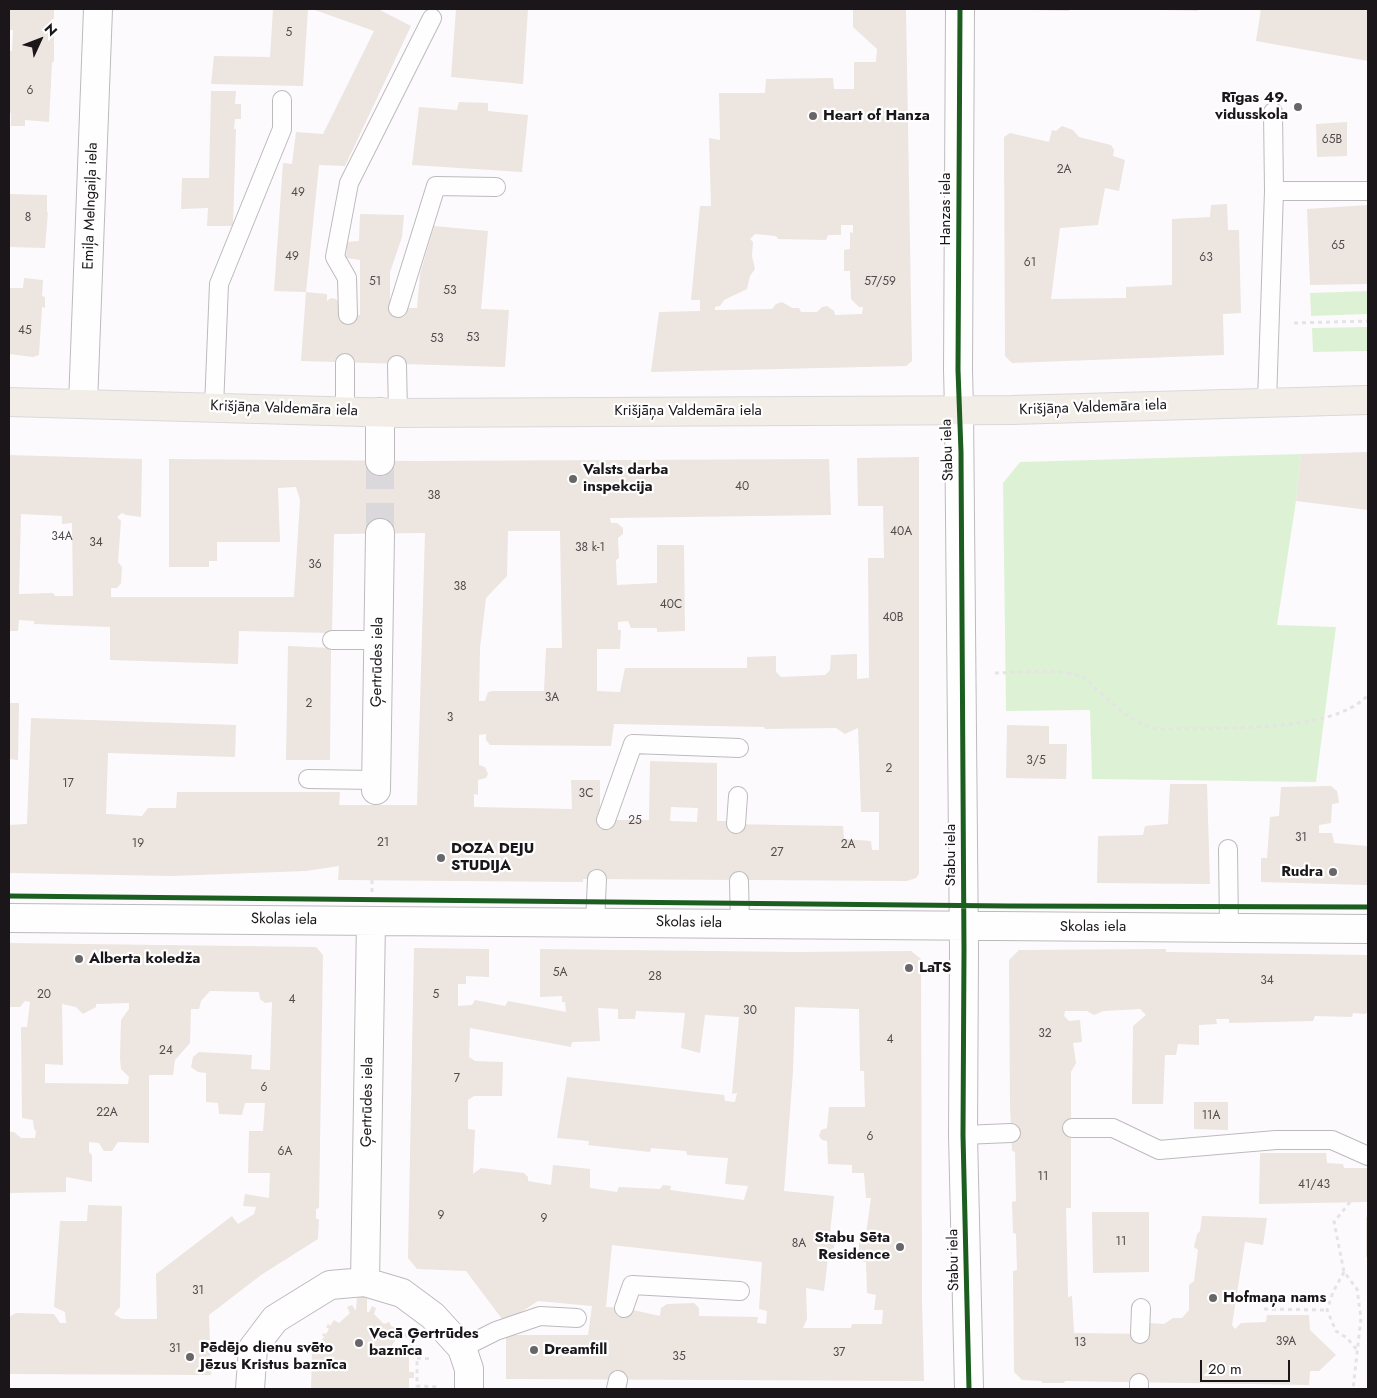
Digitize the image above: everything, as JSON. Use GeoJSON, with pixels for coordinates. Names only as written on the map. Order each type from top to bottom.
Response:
{"type":"FeatureCollection","features":[{"type":"Feature","properties":{"kind":"main road","name":"Krišjāņa Valdemāra iela"},"geometry":{"type":"LineString","coordinates":[[9,402],[389,413],[960,410],[1368,400]]}},
{"type":"Feature","properties":{"kind":"street","name":"Emiļa Melngaiļa iela"},"geometry":{"type":"LineString","coordinates":[[83,404],[98,9]]}},
{"type":"Feature","properties":{"kind":"street","name":"Hanzas iela"},"geometry":{"type":"LineString","coordinates":[[960,9],[958,370],[960,410]]}},
{"type":"Feature","properties":{"kind":"street","name":"Stabu iela"},"geometry":{"type":"LineString","coordinates":[[960,410],[964,926],[963,1136],[969,1389]]}},
{"type":"Feature","properties":{"kind":"street"},"geometry":{"type":"LineString","coordinates":[[380,461],[389,413]]}},
{"type":"Feature","properties":{"kind":"street","name":"Ģertrūdes iela"},"geometry":{"type":"LineString","coordinates":[[376,785],[380,533]]}},
{"type":"Feature","properties":{"kind":"street","name":"Skolas iela"},"geometry":{"type":"LineString","coordinates":[[9,918],[1368,929]]}},
{"type":"Feature","properties":{"kind":"street","name":"Ģertrūdes iela"},"geometry":{"type":"LineString","coordinates":[[365,1282],[371,921]]}},
{"type":"Feature","properties":{"kind":"street"},"geometry":{"type":"LineString","coordinates":[[250,1389],[253,1348],[275,1319],[330,1285],[365,1282],[402,1293],[433,1316],[462,1348],[469,1368],[469,1389]]}},
{"type":"Feature","properties":{"kind":"lane"},"geometry":{"type":"LineString","coordinates":[[348,314],[346,278],[336,257],[349,183],[432,18]]}},
{"type":"Feature","properties":{"kind":"lane"},"geometry":{"type":"LineString","coordinates":[[214,408],[219,284],[282,129],[282,100]]}},
{"type":"Feature","properties":{"kind":"lane"},"geometry":{"type":"LineString","coordinates":[[1267,402],[1274,191],[1273,112]]}},
{"type":"Feature","properties":{"kind":"lane"},"geometry":{"type":"LineString","coordinates":[[398,308],[436,186],[496,186]]}},
{"type":"Feature","properties":{"kind":"lane"},"geometry":{"type":"LineString","coordinates":[[1274,191],[1368,191]]}},
{"type":"Feature","properties":{"kind":"lane"},"geometry":{"type":"LineString","coordinates":[[345,363],[345,411]]}},
{"type":"Feature","properties":{"kind":"lane"},"geometry":{"type":"LineString","coordinates":[[389,413],[397,365]]}},
{"type":"Feature","properties":{"kind":"lane"},"geometry":{"type":"LineString","coordinates":[[332,640],[378,640]]}},
{"type":"Feature","properties":{"kind":"lane"},"geometry":{"type":"LineString","coordinates":[[606,820],[633,744],[739,748]]}},
{"type":"Feature","properties":{"kind":"lane"},"geometry":{"type":"LineString","coordinates":[[308,779],[376,785]]}},
{"type":"Feature","properties":{"kind":"lane"},"geometry":{"type":"LineString","coordinates":[[736,824],[738,796]]}},
{"type":"Feature","properties":{"kind":"lane"},"geometry":{"type":"LineString","coordinates":[[1228,849],[1229,928]]}},
{"type":"Feature","properties":{"kind":"lane"},"geometry":{"type":"LineString","coordinates":[[596,923],[597,879]]}},
{"type":"Feature","properties":{"kind":"lane"},"geometry":{"type":"LineString","coordinates":[[739,880],[740,924]]}},
{"type":"Feature","properties":{"kind":"lane"},"geometry":{"type":"LineString","coordinates":[[1072,1128],[1113,1128],[1159,1150],[1276,1140],[1332,1140],[1368,1156]]}},
{"type":"Feature","properties":{"kind":"lane"},"geometry":{"type":"LineString","coordinates":[[963,1136],[1011,1133]]}},
{"type":"Feature","properties":{"kind":"lane"},"geometry":{"type":"LineString","coordinates":[[624,1308],[632,1285],[740,1292]]}},
{"type":"Feature","properties":{"kind":"lane"},"geometry":{"type":"LineString","coordinates":[[1140,1334],[1141,1308]]}},
{"type":"Feature","properties":{"kind":"lane"},"geometry":{"type":"LineString","coordinates":[[462,1348],[496,1331],[540,1316],[578,1318]]}},
{"type":"Feature","properties":{"kind":"path"},"geometry":{"type":"LineString","coordinates":[[1269,324],[1368,321]]}},
{"type":"Feature","properties":{"kind":"path"},"geometry":{"type":"LineString","coordinates":[[995,673],[1077,674],[1085,678],[1131,719],[1143,726],[1158,729],[1275,726],[1315,720],[1359,705],[1368,695]]}},
{"type":"Feature","properties":{"kind":"path"},"geometry":{"type":"LineString","coordinates":[[1350,1202],[1334,1222],[1344,1272],[1357,1289],[1361,1318],[1353,1389]]}},
{"type":"Feature","properties":{"kind":"path"},"geometry":{"type":"LineString","coordinates":[[1344,1272],[1333,1292],[1327,1310],[1336,1331],[1347,1338],[1357,1350]]}},
{"type":"Feature","properties":{"kind":"path"},"geometry":{"type":"LineString","coordinates":[[1264,1310],[1327,1310]]}},
{"type":"Feature","properties":{"kind":"path"},"geometry":{"type":"LineString","coordinates":[[397,1334],[405,1334],[417,1347],[417,1386],[441,1387],[441,1389]]}},
{"type":"Feature","properties":{"kind":"path"},"geometry":{"type":"LineString","coordinates":[[417,1358],[434,1358]]}},
{"type":"Feature","properties":{"kind":"green space"},"geometry":{"type":"Polygon","coordinates":[[[1368,291],[1368,314],[1311,316],[1310,293],[1368,291]]]}},
{"type":"Feature","properties":{"kind":"green space"},"geometry":{"type":"Polygon","coordinates":[[[1368,327],[1368,351],[1313,352],[1312,328],[1368,327]]]}},
{"type":"Feature","properties":{"kind":"green space"},"geometry":{"type":"Polygon","coordinates":[[[1301,454],[1296,501],[1277,625],[1336,627],[1316,782],[1092,779],[1090,710],[1006,711],[1003,483],[1020,462],[1301,454]]]}},
{"type":"Feature","properties":{"kind":"building"},"geometry":{"type":"Polygon","coordinates":[[[9,9],[54,9],[54,61],[52,63],[49,122],[25,120],[25,126],[11,126],[11,113],[9,112],[9,51],[12,51],[13,30],[9,30],[9,9]]]}},
{"type":"Feature","properties":{"kind":"building"},"geometry":{"type":"Polygon","coordinates":[[[273,9],[308,9],[303,86],[211,84],[214,56],[270,57],[273,9]]]}},
{"type":"Feature","properties":{"kind":"building"},"geometry":{"type":"Polygon","coordinates":[[[312,9],[378,9],[411,26],[345,166],[319,165],[306,292],[274,291],[283,163],[292,164],[296,132],[323,134],[374,31],[312,9]]]}},
{"type":"Feature","properties":{"kind":"building"},"geometry":{"type":"Polygon","coordinates":[[[456,9],[528,9],[523,84],[451,77],[456,9]]]}},
{"type":"Feature","properties":{"kind":"building"},"geometry":{"type":"Polygon","coordinates":[[[853,9],[906,9],[912,361],[906,366],[651,372],[659,312],[700,311],[700,300],[691,300],[700,206],[711,206],[709,138],[720,140],[719,93],[765,93],[766,79],[833,78],[834,89],[854,89],[854,62],[876,62],[877,49],[853,27],[853,9]],[[841,225],[841,235],[828,235],[826,240],[778,239],[776,236],[755,234],[750,239],[753,242],[752,256],[755,269],[750,276],[747,289],[724,300],[720,306],[715,307],[715,310],[772,309],[776,304],[782,302],[792,308],[799,308],[801,312],[817,312],[822,307],[827,306],[834,311],[835,315],[862,314],[863,307],[859,307],[851,299],[850,271],[844,271],[844,250],[850,249],[850,232],[853,233],[853,225],[841,225]]]}},
{"type":"Feature","properties":{"kind":"building"},"geometry":{"type":"Polygon","coordinates":[[[1069,9],[1069,11],[1030,10],[1069,9]]]}},
{"type":"Feature","properties":{"kind":"building"},"geometry":{"type":"Polygon","coordinates":[[[1198,9],[1198,11],[1164,10],[1198,9]]]}},
{"type":"Feature","properties":{"kind":"building"},"geometry":{"type":"Polygon","coordinates":[[[1261,9],[1368,9],[1368,61],[1256,41],[1261,9]]]}},
{"type":"Feature","properties":{"kind":"building"},"geometry":{"type":"Polygon","coordinates":[[[211,91],[236,91],[235,104],[241,104],[241,119],[235,119],[234,129],[236,129],[233,226],[207,226],[208,208],[181,209],[182,178],[209,178],[211,91]]]}},
{"type":"Feature","properties":{"kind":"building"},"geometry":{"type":"Polygon","coordinates":[[[459,102],[488,103],[488,111],[528,115],[522,172],[412,165],[419,107],[457,110],[459,102]]]}},
{"type":"Feature","properties":{"kind":"building"},"geometry":{"type":"Polygon","coordinates":[[[1347,122],[1347,156],[1317,157],[1316,124],[1347,122]]]}},
{"type":"Feature","properties":{"kind":"building"},"geometry":{"type":"Polygon","coordinates":[[[1062,126],[1073,130],[1079,137],[1111,145],[1114,150],[1113,156],[1125,160],[1119,191],[1105,188],[1098,225],[1060,228],[1051,299],[1126,298],[1126,287],[1172,285],[1172,219],[1210,217],[1211,205],[1227,204],[1228,230],[1239,230],[1241,313],[1223,314],[1224,355],[1012,363],[1005,356],[1004,137],[1010,133],[1049,142],[1052,130],[1056,131],[1062,126]]]}},
{"type":"Feature","properties":{"kind":"building"},"geometry":{"type":"Polygon","coordinates":[[[9,194],[47,195],[48,212],[45,248],[9,247],[9,194]]]}},
{"type":"Feature","properties":{"kind":"building"},"geometry":{"type":"Polygon","coordinates":[[[1368,205],[1368,284],[1310,285],[1307,209],[1368,205]]]}},
{"type":"Feature","properties":{"kind":"building"},"geometry":{"type":"Polygon","coordinates":[[[360,214],[404,215],[402,237],[390,272],[390,308],[417,308],[420,274],[434,226],[488,231],[481,309],[509,310],[505,367],[301,361],[306,292],[327,294],[327,301],[331,298],[336,299],[341,306],[341,314],[360,315],[360,260],[346,258],[347,242],[359,241],[360,214]]]}},
{"type":"Feature","properties":{"kind":"building"},"geometry":{"type":"Polygon","coordinates":[[[24,278],[43,280],[42,296],[45,297],[45,308],[42,307],[39,355],[33,357],[9,354],[9,288],[23,288],[24,278]]]}},
{"type":"Feature","properties":{"kind":"building"},"geometry":{"type":"Polygon","coordinates":[[[1368,452],[1368,510],[1296,501],[1301,454],[1368,452]]]}},
{"type":"Feature","properties":{"kind":"building"},"geometry":{"type":"Polygon","coordinates":[[[9,455],[142,459],[141,517],[122,513],[117,517],[121,521],[118,562],[122,567],[121,583],[117,588],[111,588],[111,597],[294,597],[300,500],[296,487],[278,488],[280,542],[217,542],[217,561],[209,561],[209,567],[169,567],[169,459],[417,461],[829,459],[831,515],[610,518],[611,523],[617,523],[623,528],[623,534],[618,538],[619,558],[616,560],[617,585],[657,583],[657,545],[684,545],[685,631],[657,632],[657,628],[631,628],[628,621],[618,622],[618,630],[621,630],[620,649],[597,649],[597,691],[620,692],[625,668],[747,668],[747,657],[776,656],[776,672],[781,677],[825,675],[830,670],[831,655],[857,654],[857,679],[869,678],[868,558],[884,558],[883,506],[858,506],[857,458],[919,457],[919,874],[916,878],[907,881],[583,879],[583,882],[338,880],[339,866],[306,871],[172,876],[9,873],[9,825],[27,824],[31,718],[236,725],[235,757],[108,753],[106,814],[142,816],[148,808],[176,808],[177,792],[340,792],[339,805],[417,805],[425,533],[334,534],[332,633],[239,631],[238,664],[110,660],[110,627],[34,624],[34,621],[19,620],[18,631],[9,631],[9,455]],[[21,514],[19,594],[53,593],[55,596],[73,596],[72,523],[62,524],[62,516],[21,514]],[[508,531],[507,576],[486,598],[480,648],[479,701],[485,701],[488,692],[493,691],[544,691],[546,648],[562,648],[560,531],[508,531]],[[614,724],[611,746],[490,745],[486,740],[486,734],[479,735],[479,765],[485,767],[488,774],[486,778],[478,780],[478,795],[474,794],[474,807],[572,809],[571,780],[600,780],[598,820],[649,820],[650,761],[717,763],[717,821],[726,821],[727,824],[843,826],[844,839],[871,841],[872,850],[879,850],[879,812],[861,812],[858,728],[845,734],[836,728],[765,729],[764,727],[614,724]],[[671,807],[670,821],[697,822],[698,808],[671,807]]]}},
{"type":"Feature","properties":{"kind":"building"},"geometry":{"type":"Polygon","coordinates":[[[288,646],[331,648],[330,760],[286,760],[288,646]]]}},
{"type":"Feature","properties":{"kind":"building"},"geometry":{"type":"Polygon","coordinates":[[[9,703],[19,703],[18,760],[9,759],[9,703]]]}},
{"type":"Feature","properties":{"kind":"building"},"geometry":{"type":"Polygon","coordinates":[[[1007,725],[1049,726],[1049,744],[1067,744],[1066,779],[1006,778],[1007,725]]]}},
{"type":"Feature","properties":{"kind":"building"},"geometry":{"type":"Polygon","coordinates":[[[1170,784],[1207,784],[1210,884],[1097,883],[1098,836],[1143,835],[1145,826],[1168,824],[1170,784]]]}},
{"type":"Feature","properties":{"kind":"building"},"geometry":{"type":"Polygon","coordinates":[[[1331,786],[1337,791],[1339,803],[1332,804],[1331,823],[1319,825],[1319,833],[1332,833],[1334,843],[1367,846],[1367,885],[1261,882],[1261,858],[1267,858],[1270,817],[1279,816],[1281,787],[1331,786]]]}},
{"type":"Feature","properties":{"kind":"building"},"geometry":{"type":"Polygon","coordinates":[[[9,943],[316,947],[323,955],[319,1208],[316,1209],[316,1219],[319,1219],[318,1239],[261,1275],[209,1315],[211,1375],[9,1374],[9,1317],[16,1313],[54,1314],[60,1323],[66,1323],[65,1312],[54,1307],[60,1221],[87,1221],[88,1205],[122,1206],[120,1307],[114,1314],[122,1319],[157,1319],[156,1274],[232,1216],[238,1224],[254,1214],[256,1207],[243,1206],[245,1194],[269,1198],[270,1173],[248,1173],[249,1131],[263,1131],[265,1103],[245,1103],[242,1115],[219,1114],[218,1103],[206,1102],[206,1073],[198,1072],[191,1067],[193,1057],[199,1052],[252,1055],[251,1069],[270,1070],[272,1002],[265,1003],[260,999],[259,992],[210,991],[201,1001],[199,1009],[191,1009],[190,1043],[175,1060],[173,1075],[149,1075],[149,1143],[118,1142],[112,1151],[104,1151],[99,1143],[89,1142],[89,1152],[92,1155],[92,1182],[66,1177],[66,1192],[9,1193],[9,1132],[14,1132],[21,1138],[35,1138],[36,1131],[33,1120],[22,1118],[21,1027],[27,1027],[30,1002],[25,1001],[20,1007],[9,1007],[9,943]],[[129,1003],[96,1004],[96,1007],[83,1014],[76,1007],[62,1004],[63,1065],[45,1064],[45,1083],[128,1084],[129,1077],[121,1069],[120,1058],[121,1020],[129,1009],[129,1003]]]}},
{"type":"Feature","properties":{"kind":"building"},"geometry":{"type":"Polygon","coordinates":[[[414,948],[489,949],[489,977],[466,976],[466,984],[458,984],[458,1006],[472,1005],[475,1000],[505,1006],[508,1001],[566,1012],[562,996],[540,997],[540,949],[795,952],[911,951],[921,959],[924,1381],[506,1379],[506,1335],[588,1335],[592,1306],[538,1301],[505,1323],[466,1271],[417,1269],[408,1258],[414,948]],[[795,1007],[793,1071],[784,1191],[834,1196],[830,1233],[835,1240],[834,1248],[829,1250],[824,1291],[806,1288],[807,1319],[803,1328],[851,1328],[852,1324],[882,1324],[883,1310],[874,1310],[876,1295],[867,1293],[866,1262],[863,1262],[863,1256],[859,1255],[859,1241],[863,1240],[863,1235],[866,1234],[871,1198],[866,1198],[864,1173],[852,1173],[852,1165],[828,1164],[827,1141],[822,1140],[819,1136],[821,1130],[827,1128],[829,1107],[865,1107],[864,1071],[860,1071],[859,1009],[795,1007]],[[598,1008],[600,1041],[572,1042],[571,1047],[470,1028],[469,1057],[475,1061],[503,1062],[502,1096],[474,1096],[468,1100],[468,1129],[475,1130],[473,1174],[481,1168],[524,1173],[528,1177],[528,1181],[551,1185],[553,1165],[590,1169],[590,1188],[617,1192],[619,1187],[660,1189],[663,1185],[671,1186],[670,1190],[744,1200],[748,1186],[725,1184],[728,1158],[687,1155],[686,1151],[651,1148],[650,1152],[588,1145],[589,1141],[557,1138],[567,1077],[724,1095],[725,1101],[735,1102],[737,1093],[732,1094],[739,1017],[705,1015],[700,1053],[681,1048],[685,1013],[636,1011],[635,1019],[618,1019],[618,1009],[598,1008]],[[612,1245],[606,1307],[624,1308],[660,1316],[661,1308],[667,1304],[694,1303],[699,1308],[699,1316],[758,1317],[757,1323],[766,1324],[767,1311],[759,1309],[762,1262],[612,1245]]]}},
{"type":"Feature","properties":{"kind":"building"},"geometry":{"type":"Polygon","coordinates":[[[1166,949],[1166,952],[1368,955],[1368,1007],[1366,1014],[1353,1013],[1352,1017],[1315,1016],[1313,1021],[1229,1023],[1229,1019],[1216,1019],[1217,1024],[1199,1025],[1199,1045],[1178,1044],[1176,1055],[1165,1055],[1163,1104],[1132,1104],[1133,1026],[1146,1015],[1140,1009],[1103,1011],[1094,1015],[1087,1011],[1065,1011],[1064,1016],[1069,1021],[1080,1020],[1082,1042],[1073,1043],[1076,1063],[1071,1072],[1071,1208],[1066,1208],[1068,1297],[1072,1296],[1074,1333],[1147,1334],[1149,1323],[1164,1324],[1173,1318],[1182,1318],[1189,1310],[1189,1285],[1194,1281],[1198,1250],[1194,1247],[1197,1234],[1200,1231],[1202,1216],[1267,1218],[1263,1245],[1245,1242],[1232,1325],[1235,1329],[1241,1323],[1266,1322],[1267,1315],[1309,1315],[1310,1330],[1336,1355],[1319,1371],[1310,1371],[1309,1385],[1065,1381],[1064,1383],[1042,1383],[1042,1381],[1022,1380],[1014,1372],[1013,1271],[1017,1270],[1016,1234],[1013,1233],[1012,1202],[1016,1201],[1015,1152],[1012,1151],[1010,1106],[1009,960],[1019,950],[1166,949]]]}},
{"type":"Feature","properties":{"kind":"building"},"geometry":{"type":"Polygon","coordinates":[[[1194,1102],[1228,1102],[1228,1130],[1194,1129],[1194,1102]]]}},
{"type":"Feature","properties":{"kind":"building"},"geometry":{"type":"Polygon","coordinates":[[[1260,1153],[1326,1153],[1327,1163],[1343,1164],[1344,1168],[1368,1168],[1368,1202],[1259,1204],[1260,1153]]]}},
{"type":"Feature","properties":{"kind":"building"},"geometry":{"type":"Polygon","coordinates":[[[1092,1212],[1149,1212],[1149,1272],[1093,1273],[1092,1212]]]}},
{"type":"Feature","properties":{"kind":"building"},"geometry":{"type":"Polygon","coordinates":[[[1366,1217],[1368,1217],[1368,1257],[1366,1257],[1366,1217]]]}},
{"type":"Feature","properties":{"kind":"building","name":"Vecā Ģertrūdes baznīca"},"geometry":{"type":"Polygon","coordinates":[[[357,1296],[367,1297],[367,1312],[369,1312],[372,1306],[376,1308],[374,1314],[384,1324],[389,1322],[392,1327],[396,1326],[397,1337],[391,1347],[405,1347],[410,1342],[414,1346],[409,1352],[409,1372],[414,1372],[414,1378],[409,1378],[409,1389],[311,1389],[312,1349],[307,1344],[312,1340],[317,1345],[325,1344],[322,1339],[325,1337],[322,1336],[329,1329],[326,1327],[328,1324],[330,1326],[334,1320],[339,1323],[350,1313],[347,1307],[352,1305],[356,1311],[357,1296]]]}},
{"type":"Feature","properties":{"kind":"tunnel"},"geometry":{"type":"LineString","coordinates":[[380,461],[380,533]]}},
{"type":"Feature","properties":{"kind":"cycle path"},"geometry":{"type":"LineString","coordinates":[[960,9],[958,370],[961,452],[964,950],[963,1135],[969,1389]]}},
{"type":"Feature","properties":{"kind":"cycle path"},"geometry":{"type":"LineString","coordinates":[[9,896],[1009,906],[1368,907]]}},
{"type":"Feature","properties":{"kind":"place","name":"Rīgas 49. vidusskola"},"geometry":{"type":"Point","coordinates":[1298,107]}},
{"type":"Feature","properties":{"kind":"place","name":"Heart of Hanza"},"geometry":{"type":"Point","coordinates":[813,116]}},
{"type":"Feature","properties":{"kind":"place","name":"Valsts darba inspekcija"},"geometry":{"type":"Point","coordinates":[573,479]}},
{"type":"Feature","properties":{"kind":"place","name":"DOZA DEJU STUDIJA"},"geometry":{"type":"Point","coordinates":[441,858]}},
{"type":"Feature","properties":{"kind":"place","name":"Rudra"},"geometry":{"type":"Point","coordinates":[1333,872]}},
{"type":"Feature","properties":{"kind":"place","name":"Alberta koledža"},"geometry":{"type":"Point","coordinates":[79,959]}},
{"type":"Feature","properties":{"kind":"place","name":"LaTS"},"geometry":{"type":"Point","coordinates":[909,968]}},
{"type":"Feature","properties":{"kind":"place","name":"Stabu Sēta Residence"},"geometry":{"type":"Point","coordinates":[900,1247]}},
{"type":"Feature","properties":{"kind":"place","name":"Hofmaņa nams"},"geometry":{"type":"Point","coordinates":[1213,1298]}},
{"type":"Feature","properties":{"kind":"place","name":"Vecā Ģertrūdes baznīca"},"geometry":{"type":"Point","coordinates":[359,1343]}},
{"type":"Feature","properties":{"kind":"place","name":"Dreamfill"},"geometry":{"type":"Point","coordinates":[534,1350]}},
{"type":"Feature","properties":{"kind":"place","name":"Pēdējo dienu svēto Jēzus Kristus baznīca"},"geometry":{"type":"Point","coordinates":[190,1357]}}]}
